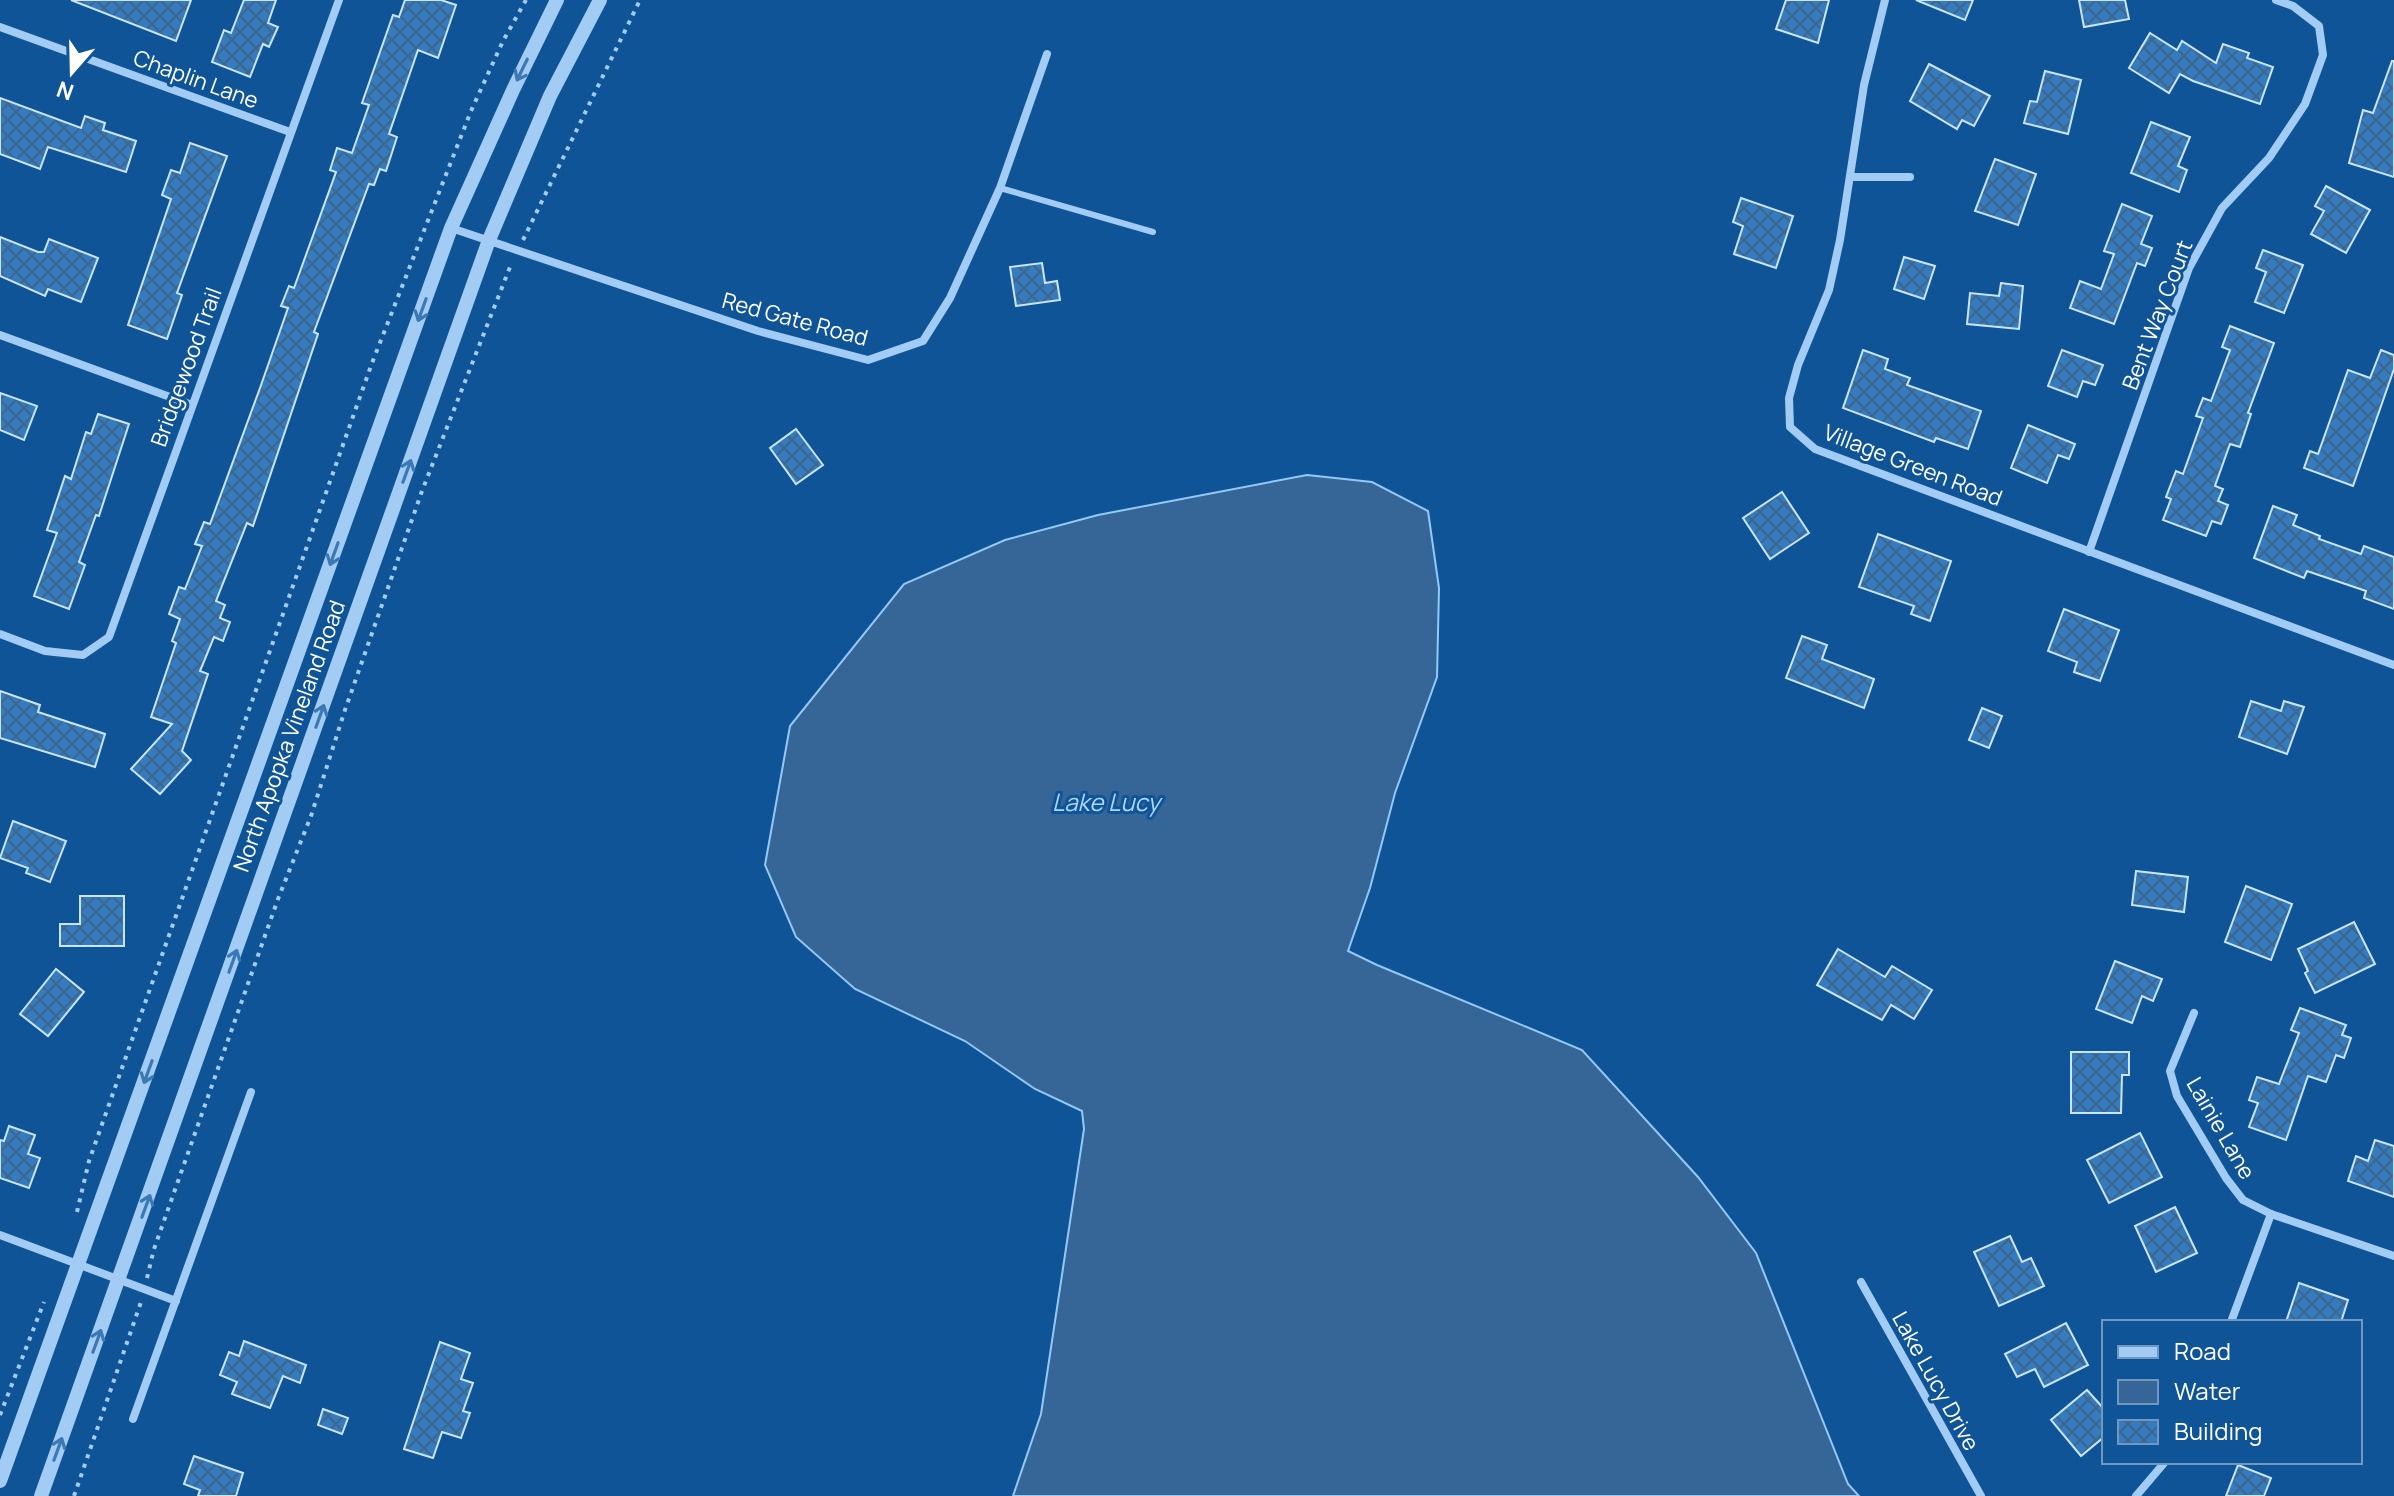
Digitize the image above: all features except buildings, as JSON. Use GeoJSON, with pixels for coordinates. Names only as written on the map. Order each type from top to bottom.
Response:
{"type":"FeatureCollection","features":[{"type":"Feature","properties":{"kind":"street","name":"Bridgewood Trail"},"geometry":{"type":"LineString","coordinates":[[0,634],[45,651],[83,655],[109,637],[339,0]]}},
{"type":"Feature","properties":{"kind":"street","name":"North Apopka Vineland Road"},"geometry":{"type":"LineString","coordinates":[[0,1481],[451,228],[557,0]]}},
{"type":"Feature","properties":{"kind":"street","name":"North Apopka Vineland Road"},"geometry":{"type":"LineString","coordinates":[[41,1496],[489,240],[550,96],[600,0]]}},
{"type":"Feature","properties":{"kind":"street","name":"Village Green Road"},"geometry":{"type":"LineString","coordinates":[[1885,0],[1864,85],[1829,290],[1798,365],[1789,398],[1790,427],[1815,449],[2394,665]]}},
{"type":"Feature","properties":{"kind":"street","name":"Bent Way Court"},"geometry":{"type":"LineString","coordinates":[[2089,552],[2189,268],[2222,208],[2269,158],[2305,104],[2323,55],[2319,26],[2293,6],[2276,0]]}},
{"type":"Feature","properties":{"kind":"street","name":"Chaplin Lane"},"geometry":{"type":"LineString","coordinates":[[0,27],[290,132]]}},
{"type":"Feature","properties":{"kind":"street","name":"Red Gate Road"},"geometry":{"type":"LineString","coordinates":[[451,228],[758,331],[868,360],[923,341],[950,298],[1000,188],[1047,54]]}},
{"type":"Feature","properties":{"kind":"street"},"geometry":{"type":"LineString","coordinates":[[1850,177],[1910,177]]}},
{"type":"Feature","properties":{"kind":"street"},"geometry":{"type":"LineString","coordinates":[[0,335],[192,405]]}},
{"type":"Feature","properties":{"kind":"street","name":"Lainie Lane"},"geometry":{"type":"LineString","coordinates":[[2194,1013],[2170,1071],[2177,1096],[2226,1178],[2243,1200],[2271,1214],[2394,1256]]}},
{"type":"Feature","properties":{"kind":"street"},"geometry":{"type":"LineString","coordinates":[[133,1419],[251,1092]]}},
{"type":"Feature","properties":{"kind":"street"},"geometry":{"type":"LineString","coordinates":[[2232,1320],[2271,1214]]}},
{"type":"Feature","properties":{"kind":"street"},"geometry":{"type":"LineString","coordinates":[[0,1235],[176,1301]]}},
{"type":"Feature","properties":{"kind":"street","name":"Lake Lucy Drive"},"geometry":{"type":"LineString","coordinates":[[1861,1282],[1981,1496]]}},
{"type":"Feature","properties":{"kind":"street"},"geometry":{"type":"LineString","coordinates":[[2136,1496],[2163,1464]]}},
{"type":"Feature","properties":{"kind":"lane"},"geometry":{"type":"LineString","coordinates":[[1000,188],[1153,232]]}},
{"type":"Feature","properties":{"kind":"path"},"geometry":{"type":"LineString","coordinates":[[75,1218],[89,1161],[372,363],[471,111],[503,41],[526,0]]}},
{"type":"Feature","properties":{"kind":"path"},"geometry":{"type":"LineString","coordinates":[[74,1496],[145,1289],[154,1249],[278,899],[311,816],[422,491],[517,250],[640,0]]}},
{"type":"Feature","properties":{"kind":"path"},"geometry":{"type":"LineString","coordinates":[[0,1415],[44,1301]]}},
{"type":"Feature","properties":{"kind":"water","name":"Lake Lucy"},"geometry":{"type":"Polygon","coordinates":[[[1307,475],[1372,482],[1428,511],[1439,588],[1437,677],[1395,793],[1370,888],[1348,951],[1582,1050],[1698,1177],[1756,1253],[1848,1484],[1859,1496],[1013,1496],[1041,1414],[1084,1129],[1082,1111],[1035,1089],[965,1041],[855,989],[796,937],[765,865],[790,726],[904,584],[1005,540],[1098,515],[1307,475]]]}}]}
